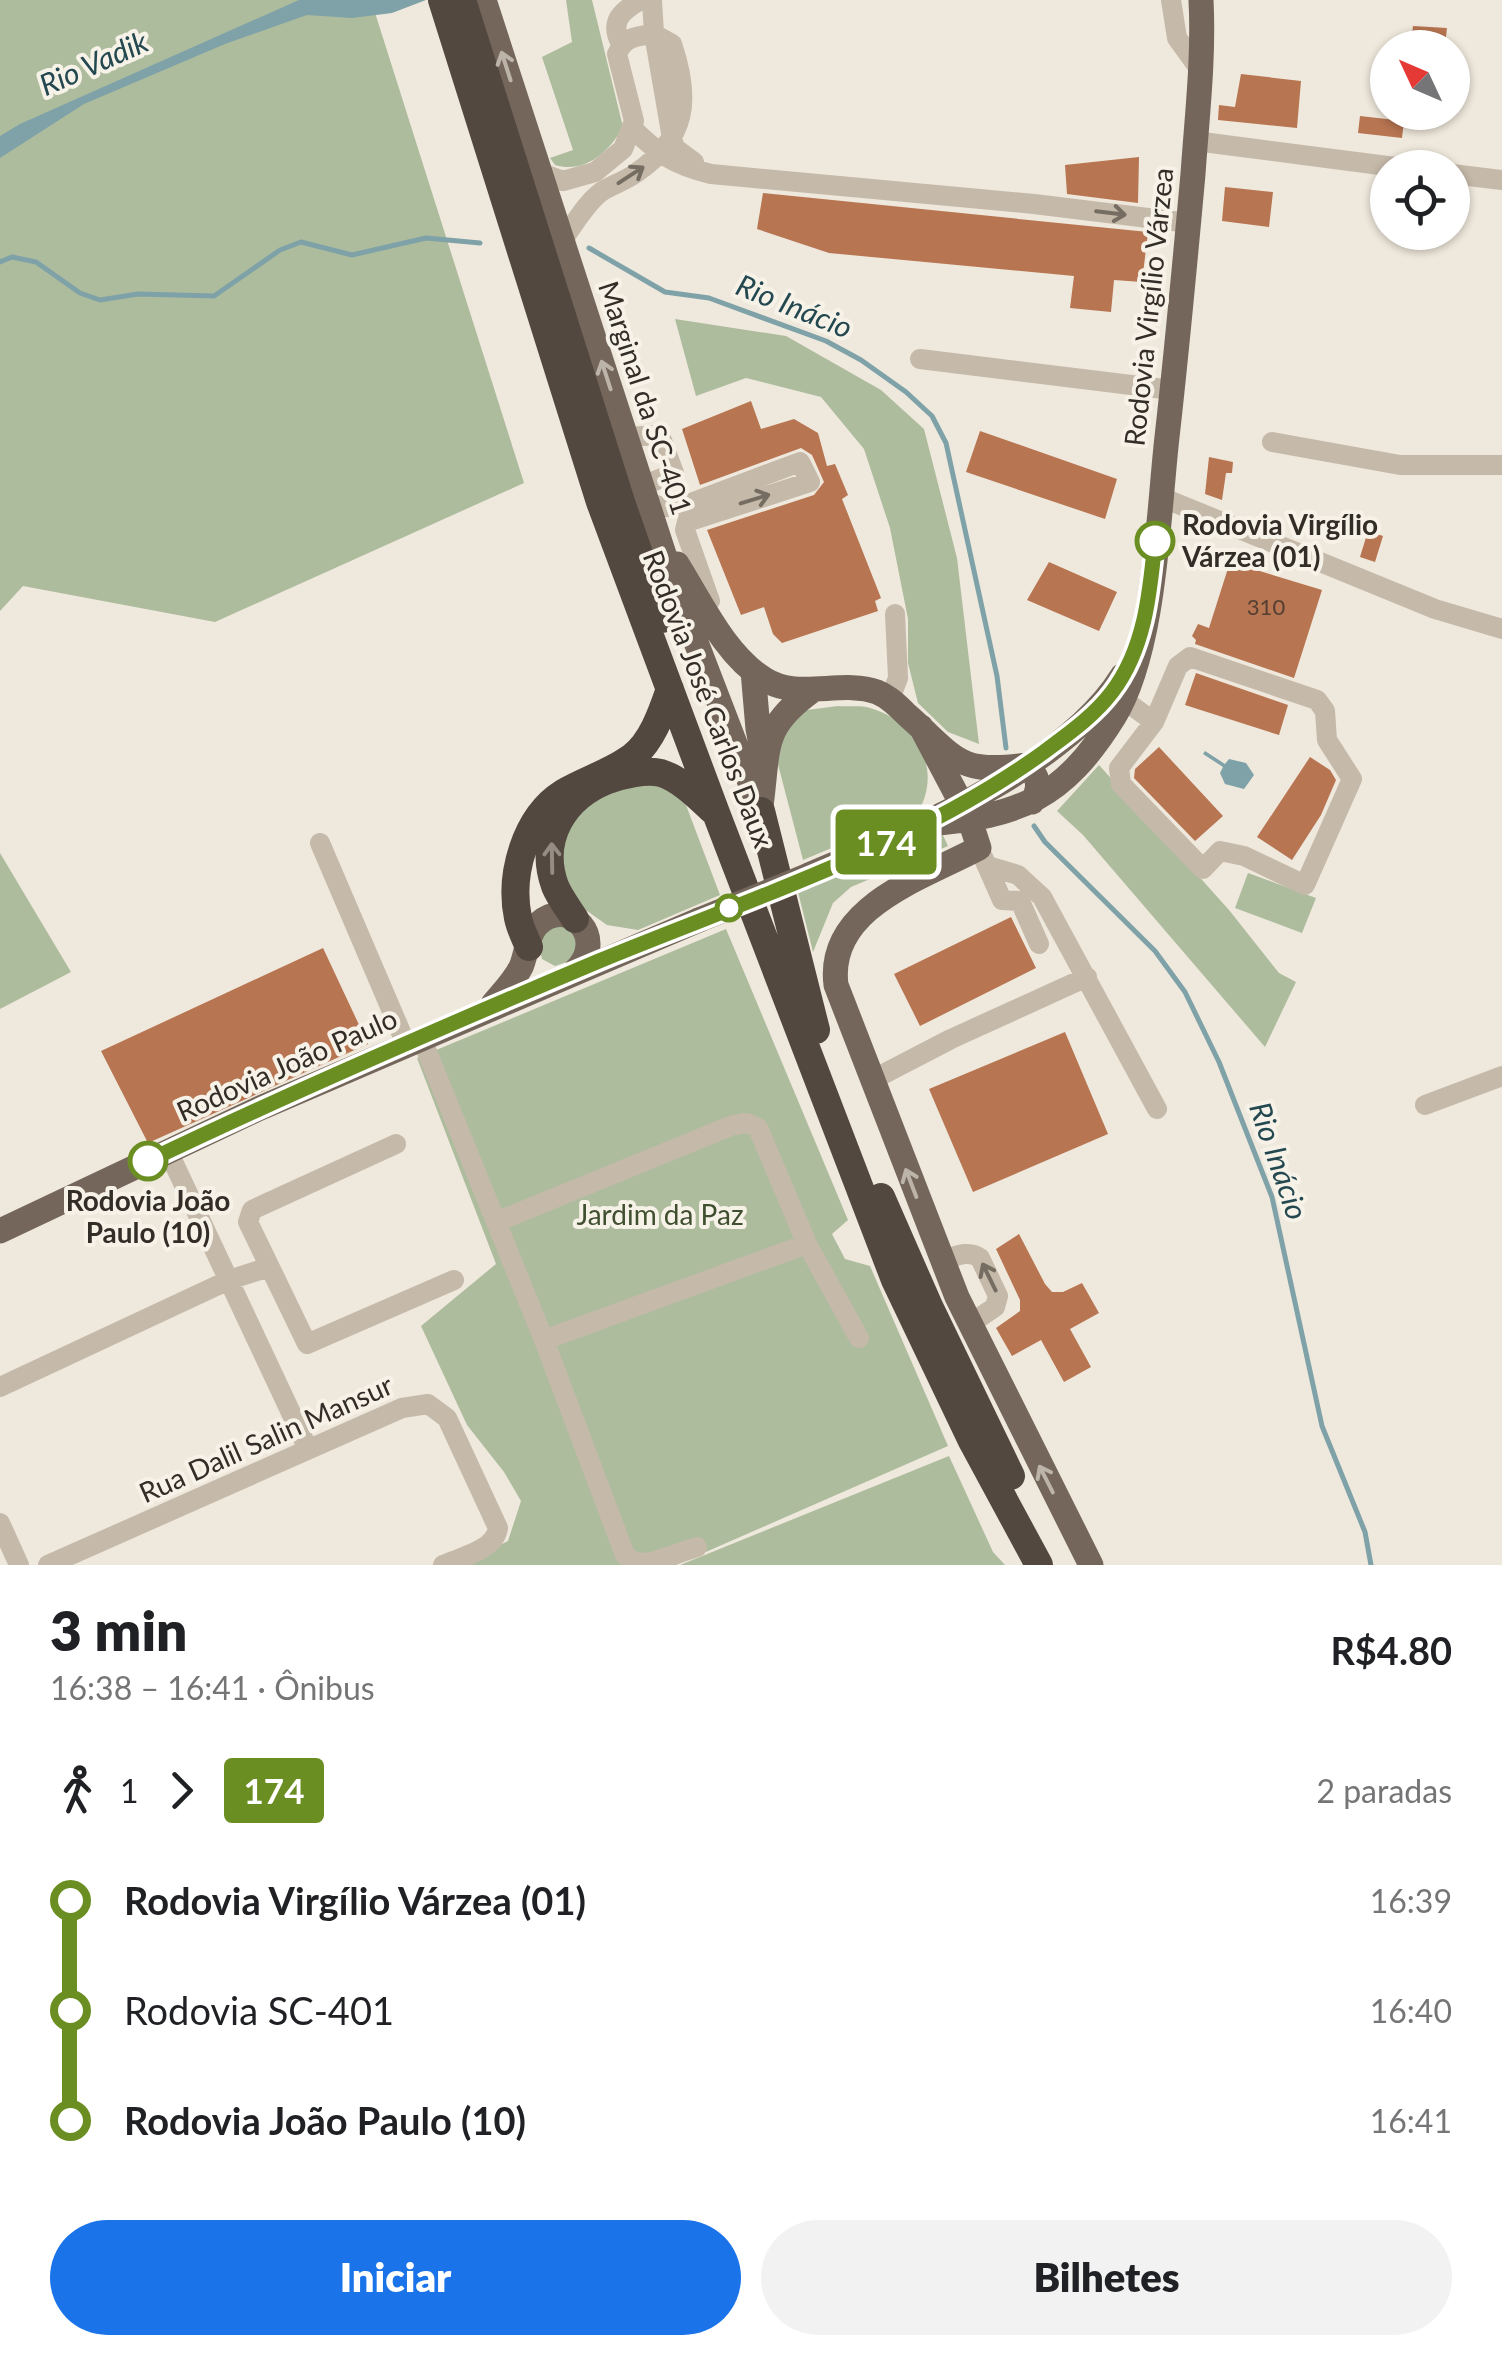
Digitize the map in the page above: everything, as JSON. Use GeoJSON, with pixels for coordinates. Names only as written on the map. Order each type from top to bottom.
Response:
{"type":"FeatureCollection","features":[{"type":"Feature","properties":{"kind":"highway","name":"Rodovia José Carlos Daux"},"geometry":{"type":"LineString","coordinates":[[449,1],[594,486],[716,814],[895,1280],[964,1426],[1039,1565]]}},
{"type":"Feature","properties":{"kind":"highway","name":"Rodovia José Carlos Daux"},"geometry":{"type":"LineString","coordinates":[[449,1],[622,505],[816,1030],[914,1274],[1005,1464],[1059,1565]]}},
{"type":"Feature","properties":{"kind":"highway"},"geometry":{"type":"LineString","coordinates":[[529,947],[518,918],[516,887],[531,828],[560,794],[633,757],[646,742],[670,690]]}},
{"type":"Feature","properties":{"kind":"highway"},"geometry":{"type":"LineString","coordinates":[[574,919],[556,888],[551,844],[558,820],[576,799],[619,776],[657,772],[684,786],[716,814]]}},
{"type":"Feature","properties":{"kind":"highway"},"geometry":{"type":"LineString","coordinates":[[761,811],[816,1030]]}},
{"type":"Feature","properties":{"kind":"main road","name":"Marginal da SC-401"},"geometry":{"type":"LineString","coordinates":[[484,0],[694,640],[761,811]]}},
{"type":"Feature","properties":{"kind":"main road","name":"Rodovia Virgílio Várzea"},"geometry":{"type":"LineString","coordinates":[[951,816],[997,815],[1032,802],[1073,770],[1100,738],[1124,700],[1136,671],[1172,390],[1201,70],[1201,0]]}},
{"type":"Feature","properties":{"kind":"main road"},"geometry":{"type":"LineString","coordinates":[[658,534],[729,644],[753,672],[774,685],[874,691],[970,767],[986,770],[1026,765],[1039,785],[1032,802]]}},
{"type":"Feature","properties":{"kind":"main road","name":"Rodovia Virgílio Várzea"},"geometry":{"type":"LineString","coordinates":[[699,920],[951,816],[1060,741],[1112,692],[1145,620]]}},
{"type":"Feature","properties":{"kind":"main road"},"geometry":{"type":"LineString","coordinates":[[753,672],[766,766]]}},
{"type":"Feature","properties":{"kind":"main road"},"geometry":{"type":"LineString","coordinates":[[761,811],[766,766],[778,719],[813,690]]}},
{"type":"Feature","properties":{"kind":"main road"},"geometry":{"type":"LineString","coordinates":[[921,727],[946,777],[951,816],[983,857],[864,912],[840,945],[834,971],[836,985],[941,1260],[1091,1565]]}},
{"type":"Feature","properties":{"kind":"main road"},"geometry":{"type":"LineString","coordinates":[[1060,741],[1054,756],[1064,768],[1073,770]]}},
{"type":"Feature","properties":{"kind":"main road"},"geometry":{"type":"LineString","coordinates":[[491,1007],[517,974],[533,929],[548,917],[574,919],[582,926],[589,945],[588,955],[571,973],[553,975],[532,960],[529,947]]}},
{"type":"Feature","properties":{"kind":"main road","name":"Rodovia João Paulo"},"geometry":{"type":"LineString","coordinates":[[574,919],[616,936],[660,936]]}},
{"type":"Feature","properties":{"kind":"main road","name":"Rodovia João Paulo"},"geometry":{"type":"LineString","coordinates":[[0,1231],[413,1040],[699,920]]}},
{"type":"Feature","properties":{"kind":"street"},"geometry":{"type":"LineString","coordinates":[[622,44],[614,32],[616,21],[624,9],[641,0]]}},
{"type":"Feature","properties":{"kind":"street"},"geometry":{"type":"LineString","coordinates":[[652,0],[654,34]]}},
{"type":"Feature","properties":{"kind":"street"},"geometry":{"type":"LineString","coordinates":[[1171,0],[1177,38],[1201,70]]}},
{"type":"Feature","properties":{"kind":"street"},"geometry":{"type":"LineString","coordinates":[[540,173],[563,181],[595,172],[623,149],[634,121],[617,54],[633,36],[654,34],[672,44],[685,92],[681,120],[666,146],[634,174],[598,194],[562,241]]}},
{"type":"Feature","properties":{"kind":"street"},"geometry":{"type":"LineString","coordinates":[[633,128],[666,146],[680,166],[711,174],[1034,204],[1188,223]]}},
{"type":"Feature","properties":{"kind":"street"},"geometry":{"type":"LineString","coordinates":[[1195,141],[1370,164]]}},
{"type":"Feature","properties":{"kind":"street"},"geometry":{"type":"LineString","coordinates":[[1470,176],[1502,180]]}},
{"type":"Feature","properties":{"kind":"street"},"geometry":{"type":"LineString","coordinates":[[920,358],[1172,390]]}},
{"type":"Feature","properties":{"kind":"street"},"geometry":{"type":"LineString","coordinates":[[1272,442],[1400,466],[1502,464]]}},
{"type":"Feature","properties":{"kind":"street"},"geometry":{"type":"LineString","coordinates":[[645,494],[662,507],[680,507],[800,462],[810,482],[687,522],[685,530],[701,581],[729,644]]}},
{"type":"Feature","properties":{"kind":"street"},"geometry":{"type":"LineString","coordinates":[[1160,497],[1435,609],[1502,629]]}},
{"type":"Feature","properties":{"kind":"street"},"geometry":{"type":"LineString","coordinates":[[890,700],[898,678],[895,614]]}},
{"type":"Feature","properties":{"kind":"street"},"geometry":{"type":"LineString","coordinates":[[1190,657],[1317,700],[1325,712],[1327,740],[1352,779],[1305,885],[1244,856],[1220,850],[1203,869],[1121,784],[1118,768],[1154,722],[1178,666],[1190,657]]}},
{"type":"Feature","properties":{"kind":"street"},"geometry":{"type":"LineString","coordinates":[[1124,700],[1154,722]]}},
{"type":"Feature","properties":{"kind":"street"},"geometry":{"type":"LineString","coordinates":[[320,843],[496,1222],[625,1555],[634,1562],[649,1562],[697,1547]]}},
{"type":"Feature","properties":{"kind":"street"},"geometry":{"type":"LineString","coordinates":[[983,857],[1002,900],[1016,898],[1022,904],[1039,944]]}},
{"type":"Feature","properties":{"kind":"street"},"geometry":{"type":"LineString","coordinates":[[983,857],[1018,875],[1042,898],[1157,1110]]}},
{"type":"Feature","properties":{"kind":"street"},"geometry":{"type":"LineString","coordinates":[[872,1080],[1087,977]]}},
{"type":"Feature","properties":{"kind":"street"},"geometry":{"type":"LineString","coordinates":[[1424,1105],[1502,1076]]}},
{"type":"Feature","properties":{"kind":"street"},"geometry":{"type":"LineString","coordinates":[[496,1222],[733,1125],[748,1123],[758,1128],[807,1244],[859,1338]]}},
{"type":"Feature","properties":{"kind":"street"},"geometry":{"type":"LineString","coordinates":[[396,1144],[252,1210],[248,1222],[307,1344],[454,1280]]}},
{"type":"Feature","properties":{"kind":"street"},"geometry":{"type":"LineString","coordinates":[[168,1151],[308,1449]]}},
{"type":"Feature","properties":{"kind":"street"},"geometry":{"type":"LineString","coordinates":[[544,1340],[807,1244]]}},
{"type":"Feature","properties":{"kind":"street"},"geometry":{"type":"LineString","coordinates":[[941,1260],[974,1254],[980,1258],[998,1296],[995,1307],[970,1324]]}},
{"type":"Feature","properties":{"kind":"street"},"geometry":{"type":"LineString","coordinates":[[0,1387],[229,1280],[269,1267]]}},
{"type":"Feature","properties":{"kind":"street","name":"Rua Dalil Salin Mansur"},"geometry":{"type":"LineString","coordinates":[[48,1565],[415,1404],[436,1407],[447,1418],[498,1528],[497,1538],[489,1545],[443,1565]]}},
{"type":"Feature","properties":{"kind":"street"},"geometry":{"type":"LineString","coordinates":[[0,1523],[19,1565]]}},
{"type":"Feature","properties":{"kind":"green space"},"geometry":{"type":"Polygon","coordinates":[[[0,0],[371,0],[524,483],[215,622],[23,586],[0,611],[0,0]]]}},
{"type":"Feature","properties":{"kind":"green space"},"geometry":{"type":"Polygon","coordinates":[[[566,0],[592,0],[623,127],[595,159],[566,167],[555,165],[550,158],[573,150],[542,57],[572,42],[566,0]]]}},
{"type":"Feature","properties":{"kind":"green space"},"geometry":{"type":"Polygon","coordinates":[[[675,319],[786,336],[881,390],[924,429],[957,558],[979,744],[948,732],[918,703],[908,663],[908,619],[890,528],[864,449],[821,397],[746,378],[696,396],[675,319]]]}},
{"type":"Feature","properties":{"kind":"green space"},"geometry":{"type":"Polygon","coordinates":[[[866,707],[901,724],[921,749],[926,764],[925,796],[918,812],[803,860],[775,753],[799,711],[866,707]]]}},
{"type":"Feature","properties":{"kind":"green space"},"geometry":{"type":"Polygon","coordinates":[[[1099,765],[1229,910],[1279,973],[1296,982],[1265,1047],[1083,835],[1057,811],[1099,765]]]}},
{"type":"Feature","properties":{"kind":"green space"},"geometry":{"type":"Polygon","coordinates":[[[650,781],[671,788],[686,805],[720,895],[638,930],[607,925],[570,899],[557,852],[588,797],[650,781]]]}},
{"type":"Feature","properties":{"kind":"green space"},"geometry":{"type":"Polygon","coordinates":[[[941,831],[948,846],[851,887],[833,903],[813,952],[798,892],[941,831]]]}},
{"type":"Feature","properties":{"kind":"green space"},"geometry":{"type":"Polygon","coordinates":[[[0,853],[71,972],[0,1009],[0,853]]]}},
{"type":"Feature","properties":{"kind":"green space"},"geometry":{"type":"Polygon","coordinates":[[[1248,873],[1316,898],[1302,933],[1235,908],[1248,873]]]}},
{"type":"Feature","properties":{"kind":"green space"},"geometry":{"type":"Polygon","coordinates":[[[558,922],[579,936],[573,960],[555,966],[542,959],[537,938],[558,922]]]}},
{"type":"Feature","properties":{"kind":"green space","name":"Jardim da Paz"},"geometry":{"type":"Polygon","coordinates":[[[726,929],[848,1220],[832,1234],[845,1259],[870,1266],[948,1446],[676,1565],[459,1565],[508,1541],[521,1501],[467,1425],[421,1326],[496,1264],[417,1058],[726,929]]]}},
{"type":"Feature","properties":{"kind":"green space"},"geometry":{"type":"Polygon","coordinates":[[[949,1456],[993,1552],[1005,1565],[680,1565],[949,1456]]]}},
{"type":"Feature","properties":{"kind":"water"},"geometry":{"type":"Polygon","coordinates":[[[299,0],[426,0],[392,13],[352,18],[307,15],[225,44],[84,104],[0,158],[0,136],[20,124],[299,0]]]}},
{"type":"Feature","properties":{"kind":"water"},"geometry":{"type":"Polygon","coordinates":[[[1205,751],[1225,764],[1229,759],[1246,763],[1254,775],[1244,789],[1225,784],[1220,773],[1223,767],[1203,754],[1205,751]]]}},
{"type":"Feature","properties":{"kind":"building"},"geometry":{"type":"Polygon","coordinates":[[[1413,26],[1447,28],[1447,30],[1412,30],[1413,26]]]}},
{"type":"Feature","properties":{"kind":"building"},"geometry":{"type":"Polygon","coordinates":[[[1241,74],[1301,81],[1297,128],[1218,120],[1219,105],[1235,107],[1241,74]]]}},
{"type":"Feature","properties":{"kind":"building"},"geometry":{"type":"Polygon","coordinates":[[[1360,116],[1370,117],[1370,130],[1403,130],[1402,138],[1358,133],[1360,116]]]}},
{"type":"Feature","properties":{"kind":"building"},"geometry":{"type":"Polygon","coordinates":[[[1139,157],[1138,203],[1067,194],[1065,165],[1139,157]]]}},
{"type":"Feature","properties":{"kind":"building"},"geometry":{"type":"Polygon","coordinates":[[[1225,187],[1273,192],[1269,227],[1222,221],[1225,187]]]}},
{"type":"Feature","properties":{"kind":"building"},"geometry":{"type":"Polygon","coordinates":[[[763,193],[1148,232],[1142,282],[1114,280],[1111,312],[1070,308],[1074,276],[829,253],[757,229],[763,193]]]}},
{"type":"Feature","properties":{"kind":"building"},"geometry":{"type":"Polygon","coordinates":[[[751,401],[761,429],[794,419],[818,433],[827,466],[835,464],[848,495],[842,499],[881,598],[875,601],[878,611],[782,643],[773,634],[764,607],[741,615],[707,530],[814,495],[824,482],[812,455],[801,448],[700,485],[682,429],[751,401]]]}},
{"type":"Feature","properties":{"kind":"building"},"geometry":{"type":"Polygon","coordinates":[[[980,431],[1117,479],[1105,519],[966,472],[980,431]]]}},
{"type":"Feature","properties":{"kind":"building"},"geometry":{"type":"Polygon","coordinates":[[[1209,457],[1233,462],[1232,473],[1226,473],[1222,500],[1205,494],[1209,457]]]}},
{"type":"Feature","properties":{"kind":"building"},"geometry":{"type":"Polygon","coordinates":[[[1368,531],[1383,536],[1375,562],[1360,557],[1368,531]]]}},
{"type":"Feature","properties":{"kind":"building"},"geometry":{"type":"Polygon","coordinates":[[[1049,562],[1117,592],[1099,631],[1027,600],[1049,562]]]}},
{"type":"Feature","properties":{"kind":"building"},"geometry":{"type":"Polygon","coordinates":[[[1230,562],[1322,590],[1294,678],[1195,644],[1192,636],[1198,624],[1209,628],[1230,562]]]}},
{"type":"Feature","properties":{"kind":"building"},"geometry":{"type":"Polygon","coordinates":[[[1196,673],[1288,705],[1279,735],[1185,705],[1196,673]]]}},
{"type":"Feature","properties":{"kind":"building"},"geometry":{"type":"Polygon","coordinates":[[[1159,747],[1223,816],[1195,841],[1134,778],[1135,769],[1159,747]]]}},
{"type":"Feature","properties":{"kind":"building"},"geometry":{"type":"Polygon","coordinates":[[[1310,757],[1330,770],[1336,780],[1321,815],[1292,860],[1257,837],[1310,757]]]}},
{"type":"Feature","properties":{"kind":"building"},"geometry":{"type":"Polygon","coordinates":[[[1011,917],[1036,968],[920,1026],[894,974],[1011,917]]]}},
{"type":"Feature","properties":{"kind":"building"},"geometry":{"type":"Polygon","coordinates":[[[323,948],[368,1044],[148,1143],[101,1051],[323,948]]]}},
{"type":"Feature","properties":{"kind":"building"},"geometry":{"type":"Polygon","coordinates":[[[1065,1032],[1108,1134],[973,1192],[929,1089],[1065,1032]]]}},
{"type":"Feature","properties":{"kind":"building"},"geometry":{"type":"Polygon","coordinates":[[[1019,1234],[1052,1292],[1063,1292],[1082,1283],[1099,1313],[1070,1329],[1091,1367],[1064,1382],[1041,1340],[1012,1356],[996,1328],[1020,1311],[1020,1300],[996,1249],[1019,1234]]]}},
{"type":"Feature","properties":{"kind":"waterway","name":"Rio Inácio"},"geometry":{"type":"LineString","coordinates":[[0,262],[12,257],[36,262],[80,293],[100,300],[138,294],[214,296],[280,250],[301,242],[352,255],[426,238],[480,243]]}},
{"type":"Feature","properties":{"kind":"waterway","name":"Rio Inácio"},"geometry":{"type":"LineString","coordinates":[[589,248],[665,292],[709,298],[826,341],[861,360],[932,416],[946,443],[997,676],[1006,748]]}},
{"type":"Feature","properties":{"kind":"waterway","name":"Rio Inácio"},"geometry":{"type":"LineString","coordinates":[[1034,826],[1045,842],[1155,951],[1185,992],[1219,1062],[1272,1197],[1322,1426],[1365,1532],[1371,1565]]}},
{"type":"Feature","properties":{"kind":"bus line","name":"174"},"geometry":{"type":"LineString","coordinates":[[148,1161],[491,1007],[928,824],[996,784],[1080,725],[1112,692],[1145,620],[1155,541]]}},
{"type":"Feature","properties":{"kind":"place","name":"Rodovia Virgílio Várzea (01)"},"geometry":{"type":"Point","coordinates":[1155,541]}},
{"type":"Feature","properties":{"kind":"place","name":"Rodovia João Paulo (10)"},"geometry":{"type":"Point","coordinates":[148,1161]}},
{"type":"Feature","properties":{"kind":"water label","name":"Rio Vadik"},"geometry":{"type":"Point","coordinates":[94,64]}}]}
